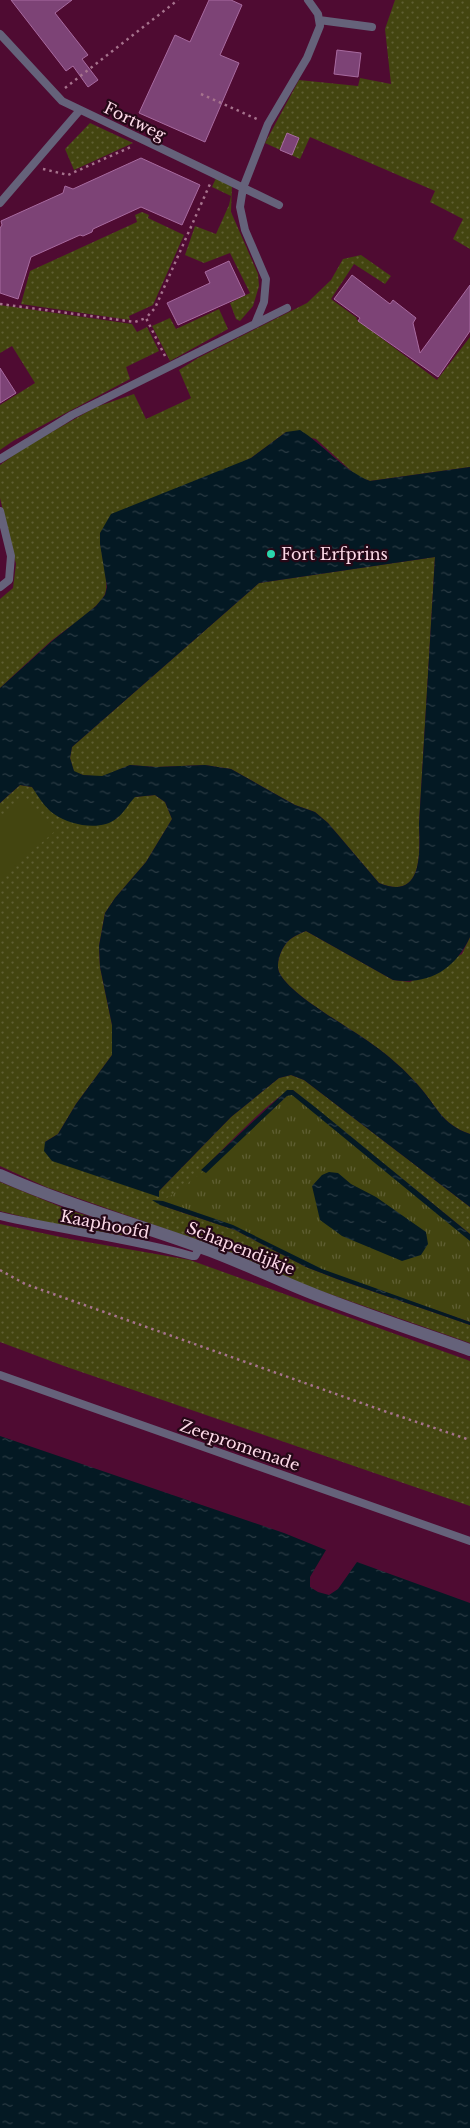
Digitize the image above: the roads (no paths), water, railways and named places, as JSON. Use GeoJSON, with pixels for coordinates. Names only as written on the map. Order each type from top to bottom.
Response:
{"type":"FeatureCollection","features":[{"type":"Feature","properties":{"kind":"street","name":"Schapendijkje"},"geometry":{"type":"LineString","coordinates":[[0,1175],[58,1200],[200,1247],[344,1306],[470,1350]]}},
{"type":"Feature","properties":{"kind":"lane"},"geometry":{"type":"LineString","coordinates":[[255,324],[264,302],[266,279],[245,230],[240,207],[243,188],[268,124],[307,58],[320,26],[318,14],[308,0]]}},
{"type":"Feature","properties":{"kind":"lane"},"geometry":{"type":"LineString","coordinates":[[319,20],[372,27]]}},
{"type":"Feature","properties":{"kind":"lane","name":"Fortweg"},"geometry":{"type":"LineString","coordinates":[[0,34],[62,101],[279,205]]}},
{"type":"Feature","properties":{"kind":"lane"},"geometry":{"type":"LineString","coordinates":[[0,203],[80,110]]}},
{"type":"Feature","properties":{"kind":"lane"},"geometry":{"type":"LineString","coordinates":[[0,459],[72,415],[287,308]]}},
{"type":"Feature","properties":{"kind":"lane"},"geometry":{"type":"LineString","coordinates":[[0,510],[11,556],[9,580],[0,587]]}},
{"type":"Feature","properties":{"kind":"lane","name":"Kaaphoofd"},"geometry":{"type":"LineString","coordinates":[[0,1216],[172,1250],[192,1256],[198,1253],[200,1247]]}},
{"type":"Feature","properties":{"kind":"lane","name":"Zeepromenade"},"geometry":{"type":"LineString","coordinates":[[0,1375],[470,1541]]}},
{"type":"Feature","properties":{"kind":"water"},"geometry":{"type":"Polygon","coordinates":[[[300,430],[351,471],[370,481],[470,467],[470,937],[457,958],[449,966],[430,977],[419,980],[393,980],[306,931],[289,940],[279,958],[278,968],[285,981],[295,991],[321,1011],[391,1058],[413,1079],[446,1120],[460,1130],[470,1134],[470,1207],[304,1080],[291,1075],[279,1078],[231,1117],[159,1191],[159,1197],[52,1161],[44,1151],[45,1142],[58,1134],[76,1104],[112,1055],[112,1025],[100,967],[99,946],[105,913],[115,898],[146,862],[172,819],[165,802],[155,795],[135,797],[117,818],[103,825],[94,826],[77,824],[54,814],[32,787],[20,785],[0,803],[0,688],[52,641],[96,606],[105,595],[107,587],[100,533],[111,514],[251,458],[286,432],[300,430]],[[435,557],[259,583],[72,747],[70,758],[74,771],[83,775],[102,776],[130,765],[156,767],[205,765],[231,769],[295,805],[315,812],[328,823],[379,883],[393,887],[404,885],[411,880],[416,871],[419,848],[435,557]]]}},
{"type":"Feature","properties":{"kind":"water"},"geometry":{"type":"Polygon","coordinates":[[[287,1090],[293,1090],[315,1107],[470,1234],[470,1241],[292,1095],[287,1096],[206,1173],[201,1170],[287,1090]]]}},
{"type":"Feature","properties":{"kind":"water"},"geometry":{"type":"Polygon","coordinates":[[[329,1172],[338,1173],[351,1184],[376,1197],[426,1232],[428,1244],[421,1255],[402,1261],[342,1236],[320,1220],[312,1186],[322,1175],[329,1172]]]}},
{"type":"Feature","properties":{"kind":"water"},"geometry":{"type":"Polygon","coordinates":[[[152,1200],[163,1201],[233,1225],[322,1269],[470,1322],[470,1325],[306,1267],[235,1230],[160,1205],[152,1200]]]}},
{"type":"Feature","properties":{"kind":"water"},"geometry":{"type":"Polygon","coordinates":[[[0,1436],[284,1533],[326,1550],[310,1577],[310,1587],[318,1592],[329,1595],[338,1589],[357,1562],[470,1603],[470,2128],[0,2128],[0,1436]]]}},
{"type":"Feature","properties":{"kind":"place","name":"Fort Erfprins"},"geometry":{"type":"Point","coordinates":[271,554]}}]}
